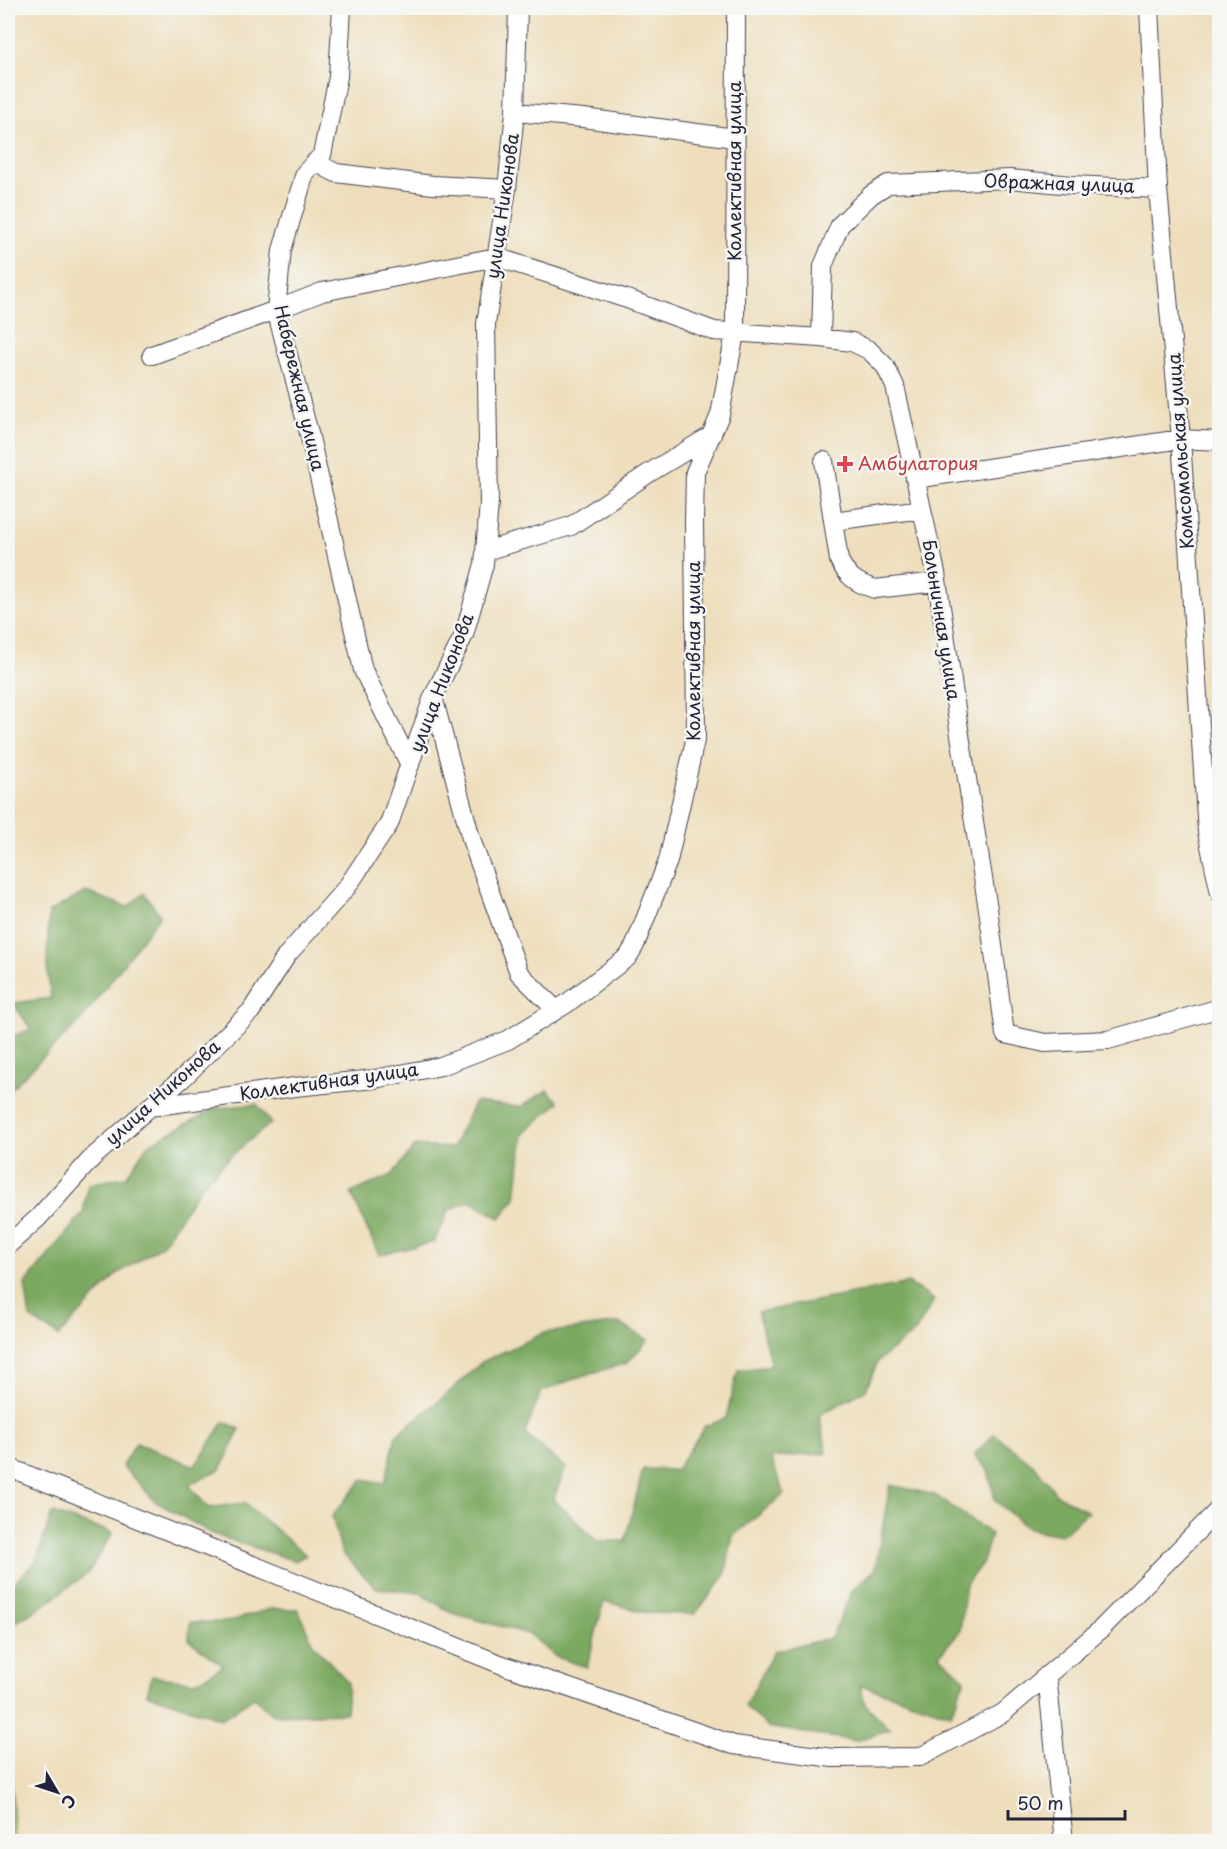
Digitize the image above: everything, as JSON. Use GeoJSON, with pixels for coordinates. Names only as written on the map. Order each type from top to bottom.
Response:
{"type":"FeatureCollection","features":[{"type":"Feature","properties":{"kind":"street","name":"Набережная улица"},"geometry":{"type":"LineString","coordinates":[[342,8],[338,77],[322,155],[305,173],[282,250],[276,310],[309,433],[363,670],[410,765]]}},
{"type":"Feature","properties":{"kind":"street","name":"улица Никонова"},"geometry":{"type":"LineString","coordinates":[[8,1245],[38,1218],[92,1158],[184,1077],[251,1011],[287,956],[347,887],[388,824],[433,697],[464,635],[484,564],[489,502],[486,324],[507,189],[515,112],[518,8]]}},
{"type":"Feature","properties":{"kind":"street","name":"Коллективная улица"},"geometry":{"type":"LineString","coordinates":[[149,1107],[295,1087],[375,1079],[441,1066],[507,1040],[556,1010],[628,957],[635,945],[668,861],[696,736],[695,472],[720,415],[735,333],[736,8]]}},
{"type":"Feature","properties":{"kind":"street","name":"Комсомольская улица"},"geometry":{"type":"LineString","coordinates":[[1149,8],[1158,189],[1181,439],[1207,832],[1220,892]]}},
{"type":"Feature","properties":{"kind":"street"},"geometry":{"type":"LineString","coordinates":[[515,112],[583,118],[735,138]]}},
{"type":"Feature","properties":{"kind":"street"},"geometry":{"type":"LineString","coordinates":[[315,162],[336,173],[433,185],[507,189]]}},
{"type":"Feature","properties":{"kind":"street","name":"Овражная улица"},"geometry":{"type":"LineString","coordinates":[[821,338],[823,266],[840,225],[871,195],[888,184],[1010,179],[1072,185],[1158,189]]}},
{"type":"Feature","properties":{"kind":"street"},"geometry":{"type":"LineString","coordinates":[[152,355],[322,292],[496,257]]}},
{"type":"Feature","properties":{"kind":"street","name":"Больничная улица"},"geometry":{"type":"LineString","coordinates":[[496,257],[630,300],[714,331],[852,342],[868,350],[885,366],[895,386],[937,582],[1005,1034],[1045,1042],[1108,1040],[1220,1008]]}},
{"type":"Feature","properties":{"kind":"street"},"geometry":{"type":"LineString","coordinates":[[485,551],[571,525],[649,473],[712,435]]}},
{"type":"Feature","properties":{"kind":"street"},"geometry":{"type":"LineString","coordinates":[[915,479],[1181,439],[1220,441]]}},
{"type":"Feature","properties":{"kind":"street"},"geometry":{"type":"LineString","coordinates":[[824,461],[839,560],[844,571],[858,582],[875,589],[937,582]]}},
{"type":"Feature","properties":{"kind":"street"},"geometry":{"type":"LineString","coordinates":[[833,521],[922,509]]}},
{"type":"Feature","properties":{"kind":"street"},"geometry":{"type":"LineString","coordinates":[[433,697],[472,842],[519,973],[556,1010]]}},
{"type":"Feature","properties":{"kind":"street"},"geometry":{"type":"LineString","coordinates":[[8,1467],[500,1664],[734,1745],[833,1758],[920,1757],[1003,1713],[1099,1631],[1220,1508]]}},
{"type":"Feature","properties":{"kind":"street"},"geometry":{"type":"LineString","coordinates":[[1047,1675],[1064,1842]]}},
{"type":"Feature","properties":{"kind":"green space"},"geometry":{"type":"Polygon","coordinates":[[[86,892],[128,907],[144,893],[160,915],[83,1018],[8,1092],[8,1038],[31,1029],[13,1003],[51,998],[47,966],[49,912],[86,892]]]}},
{"type":"Feature","properties":{"kind":"green space"},"geometry":{"type":"Polygon","coordinates":[[[547,1090],[559,1102],[523,1134],[516,1198],[500,1218],[469,1201],[449,1210],[434,1242],[379,1255],[351,1193],[392,1175],[415,1146],[452,1148],[475,1102],[521,1107],[547,1090]]]}},
{"type":"Feature","properties":{"kind":"green space"},"geometry":{"type":"Polygon","coordinates":[[[257,1104],[271,1123],[234,1153],[202,1185],[162,1245],[117,1274],[59,1336],[30,1318],[25,1284],[83,1213],[88,1184],[126,1177],[147,1145],[216,1108],[257,1104]]]}},
{"type":"Feature","properties":{"kind":"green space"},"geometry":{"type":"Polygon","coordinates":[[[908,1283],[934,1300],[916,1331],[878,1361],[866,1390],[819,1415],[827,1453],[771,1458],[784,1494],[733,1536],[725,1576],[695,1614],[647,1613],[604,1601],[587,1667],[556,1657],[529,1634],[452,1613],[420,1593],[376,1588],[342,1553],[332,1516],[363,1479],[385,1483],[396,1435],[446,1395],[482,1362],[544,1333],[619,1323],[648,1340],[627,1363],[581,1376],[541,1392],[525,1434],[566,1468],[553,1499],[597,1541],[625,1541],[643,1469],[676,1470],[705,1426],[726,1418],[738,1370],[771,1366],[758,1312],[908,1283]]]}},
{"type":"Feature","properties":{"kind":"green space"},"geometry":{"type":"Polygon","coordinates":[[[224,1422],[240,1429],[221,1469],[189,1485],[208,1508],[244,1503],[306,1555],[295,1561],[213,1534],[156,1502],[122,1466],[136,1443],[195,1466],[224,1422]]]}},
{"type":"Feature","properties":{"kind":"green space"},"geometry":{"type":"Polygon","coordinates":[[[994,1434],[1035,1466],[1056,1494],[1088,1512],[1061,1535],[1028,1529],[995,1500],[988,1470],[974,1455],[994,1434]]]}},
{"type":"Feature","properties":{"kind":"green space"},"geometry":{"type":"Polygon","coordinates":[[[890,1485],[935,1495],[991,1534],[983,1562],[966,1584],[960,1631],[939,1655],[965,1679],[951,1714],[860,1685],[865,1704],[890,1729],[856,1741],[768,1727],[745,1706],[774,1651],[831,1638],[853,1589],[875,1570],[890,1485]]]}},
{"type":"Feature","properties":{"kind":"green space"},"geometry":{"type":"Polygon","coordinates":[[[52,1513],[113,1533],[88,1573],[41,1607],[8,1627],[8,1589],[36,1561],[52,1513]]]}},
{"type":"Feature","properties":{"kind":"green space"},"geometry":{"type":"Polygon","coordinates":[[[270,1609],[298,1609],[313,1644],[348,1682],[346,1713],[272,1715],[254,1697],[222,1719],[147,1694],[152,1676],[196,1682],[223,1666],[189,1640],[190,1622],[227,1622],[270,1609]]]}},
{"type":"Feature","properties":{"kind":"green space"},"geometry":{"type":"Polygon","coordinates":[[[8,1734],[15,1841],[8,1841],[8,1734]]]}},
{"type":"Feature","properties":{"kind":"place","name":"Амбулатория"},"geometry":{"type":"Point","coordinates":[845,464]}}]}
